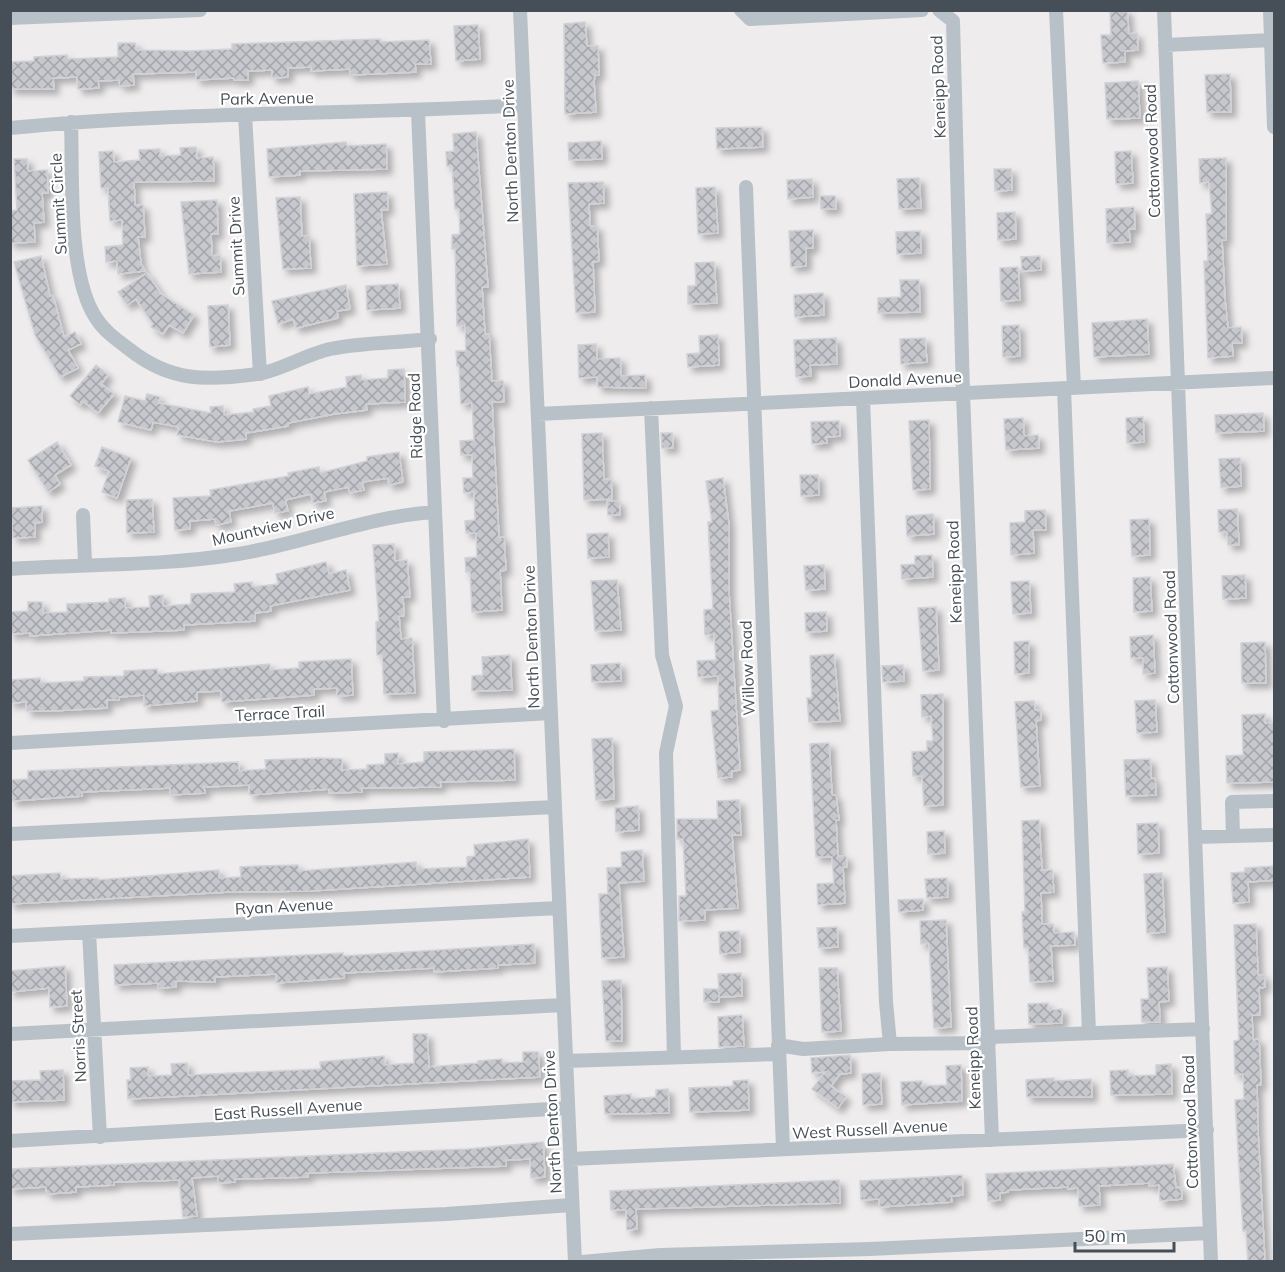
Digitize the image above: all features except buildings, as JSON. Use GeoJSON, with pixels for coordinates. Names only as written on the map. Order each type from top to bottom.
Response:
{"type":"FeatureCollection","features":[{"type":"Feature","properties":{"kind":"street"},"geometry":{"type":"LineString","coordinates":[[10,18],[200,10]]}},
{"type":"Feature","properties":{"kind":"street","name":"North Denton Drive"},"geometry":{"type":"LineString","coordinates":[[520,10],[575,1262]]}},
{"type":"Feature","properties":{"kind":"street"},"geometry":{"type":"LineString","coordinates":[[741,10],[750,19],[922,10]]}},
{"type":"Feature","properties":{"kind":"street","name":"Keneipp Road"},"geometry":{"type":"LineString","coordinates":[[939,10],[953,21],[963,393],[992,1140]]}},
{"type":"Feature","properties":{"kind":"street"},"geometry":{"type":"LineString","coordinates":[[1056,10],[1089,1033]]}},
{"type":"Feature","properties":{"kind":"street","name":"Cottonwood Road"},"geometry":{"type":"LineString","coordinates":[[1164,10],[1211,1262]]}},
{"type":"Feature","properties":{"kind":"street"},"geometry":{"type":"LineString","coordinates":[[1270,10],[1275,127]]}},
{"type":"Feature","properties":{"kind":"street"},"geometry":{"type":"LineString","coordinates":[[1165,45],[1273,40]]}},
{"type":"Feature","properties":{"kind":"street","name":"Park Avenue"},"geometry":{"type":"LineString","coordinates":[[10,128],[71,122],[245,115],[418,112],[524,105]]}},
{"type":"Feature","properties":{"kind":"street","name":"Ridge Road"},"geometry":{"type":"LineString","coordinates":[[418,112],[430,339],[434,512],[444,721]]}},
{"type":"Feature","properties":{"kind":"street","name":"Summit Drive"},"geometry":{"type":"LineString","coordinates":[[245,115],[260,374]]}},
{"type":"Feature","properties":{"kind":"street","name":"Summit Circle"},"geometry":{"type":"LineString","coordinates":[[71,122],[76,259],[84,291],[95,318],[112,336],[142,360],[165,373],[199,378],[260,374],[331,349],[430,339]]}},
{"type":"Feature","properties":{"kind":"street","name":"Willow Road"},"geometry":{"type":"LineString","coordinates":[[746,187],[783,1149]]}},
{"type":"Feature","properties":{"kind":"street","name":"Donald Avenue"},"geometry":{"type":"LineString","coordinates":[[538,414],[1275,378]]}},
{"type":"Feature","properties":{"kind":"street"},"geometry":{"type":"LineString","coordinates":[[863,398],[886,1002],[890,1044]]}},
{"type":"Feature","properties":{"kind":"street"},"geometry":{"type":"LineString","coordinates":[[651,408],[662,655],[676,706],[666,753],[674,1056]]}},
{"type":"Feature","properties":{"kind":"street","name":"Mountview Drive"},"geometry":{"type":"LineString","coordinates":[[10,568],[85,563],[158,564],[219,556],[394,515],[434,512]]}},
{"type":"Feature","properties":{"kind":"street"},"geometry":{"type":"LineString","coordinates":[[83,515],[85,563]]}},
{"type":"Feature","properties":{"kind":"street","name":"Terrace Trail"},"geometry":{"type":"LineString","coordinates":[[10,743],[444,721],[551,713]]}},
{"type":"Feature","properties":{"kind":"street"},"geometry":{"type":"LineString","coordinates":[[1233,836],[1232,802],[1275,801]]}},
{"type":"Feature","properties":{"kind":"street"},"geometry":{"type":"LineString","coordinates":[[10,834],[555,807]]}},
{"type":"Feature","properties":{"kind":"street"},"geometry":{"type":"LineString","coordinates":[[1195,837],[1275,835]]}},
{"type":"Feature","properties":{"kind":"street","name":"Ryan Avenue"},"geometry":{"type":"LineString","coordinates":[[10,936],[559,908]]}},
{"type":"Feature","properties":{"kind":"street","name":"Norris Street"},"geometry":{"type":"LineString","coordinates":[[89,932],[100,1137]]}},
{"type":"Feature","properties":{"kind":"street"},"geometry":{"type":"LineString","coordinates":[[10,1034],[563,1005]]}},
{"type":"Feature","properties":{"kind":"street"},"geometry":{"type":"LineString","coordinates":[[566,1060],[1203,1029]]}},
{"type":"Feature","properties":{"kind":"street","name":"East Russell Avenue"},"geometry":{"type":"LineString","coordinates":[[10,1141],[568,1108]]}},
{"type":"Feature","properties":{"kind":"street","name":"West Russell Avenue"},"geometry":{"type":"LineString","coordinates":[[570,1159],[1207,1130]]}},
{"type":"Feature","properties":{"kind":"street"},"geometry":{"type":"LineString","coordinates":[[10,1234],[572,1205]]}},
{"type":"Feature","properties":{"kind":"street"},"geometry":{"type":"LineString","coordinates":[[582,1262],[660,1255],[870,1249],[1210,1233]]}}]}
